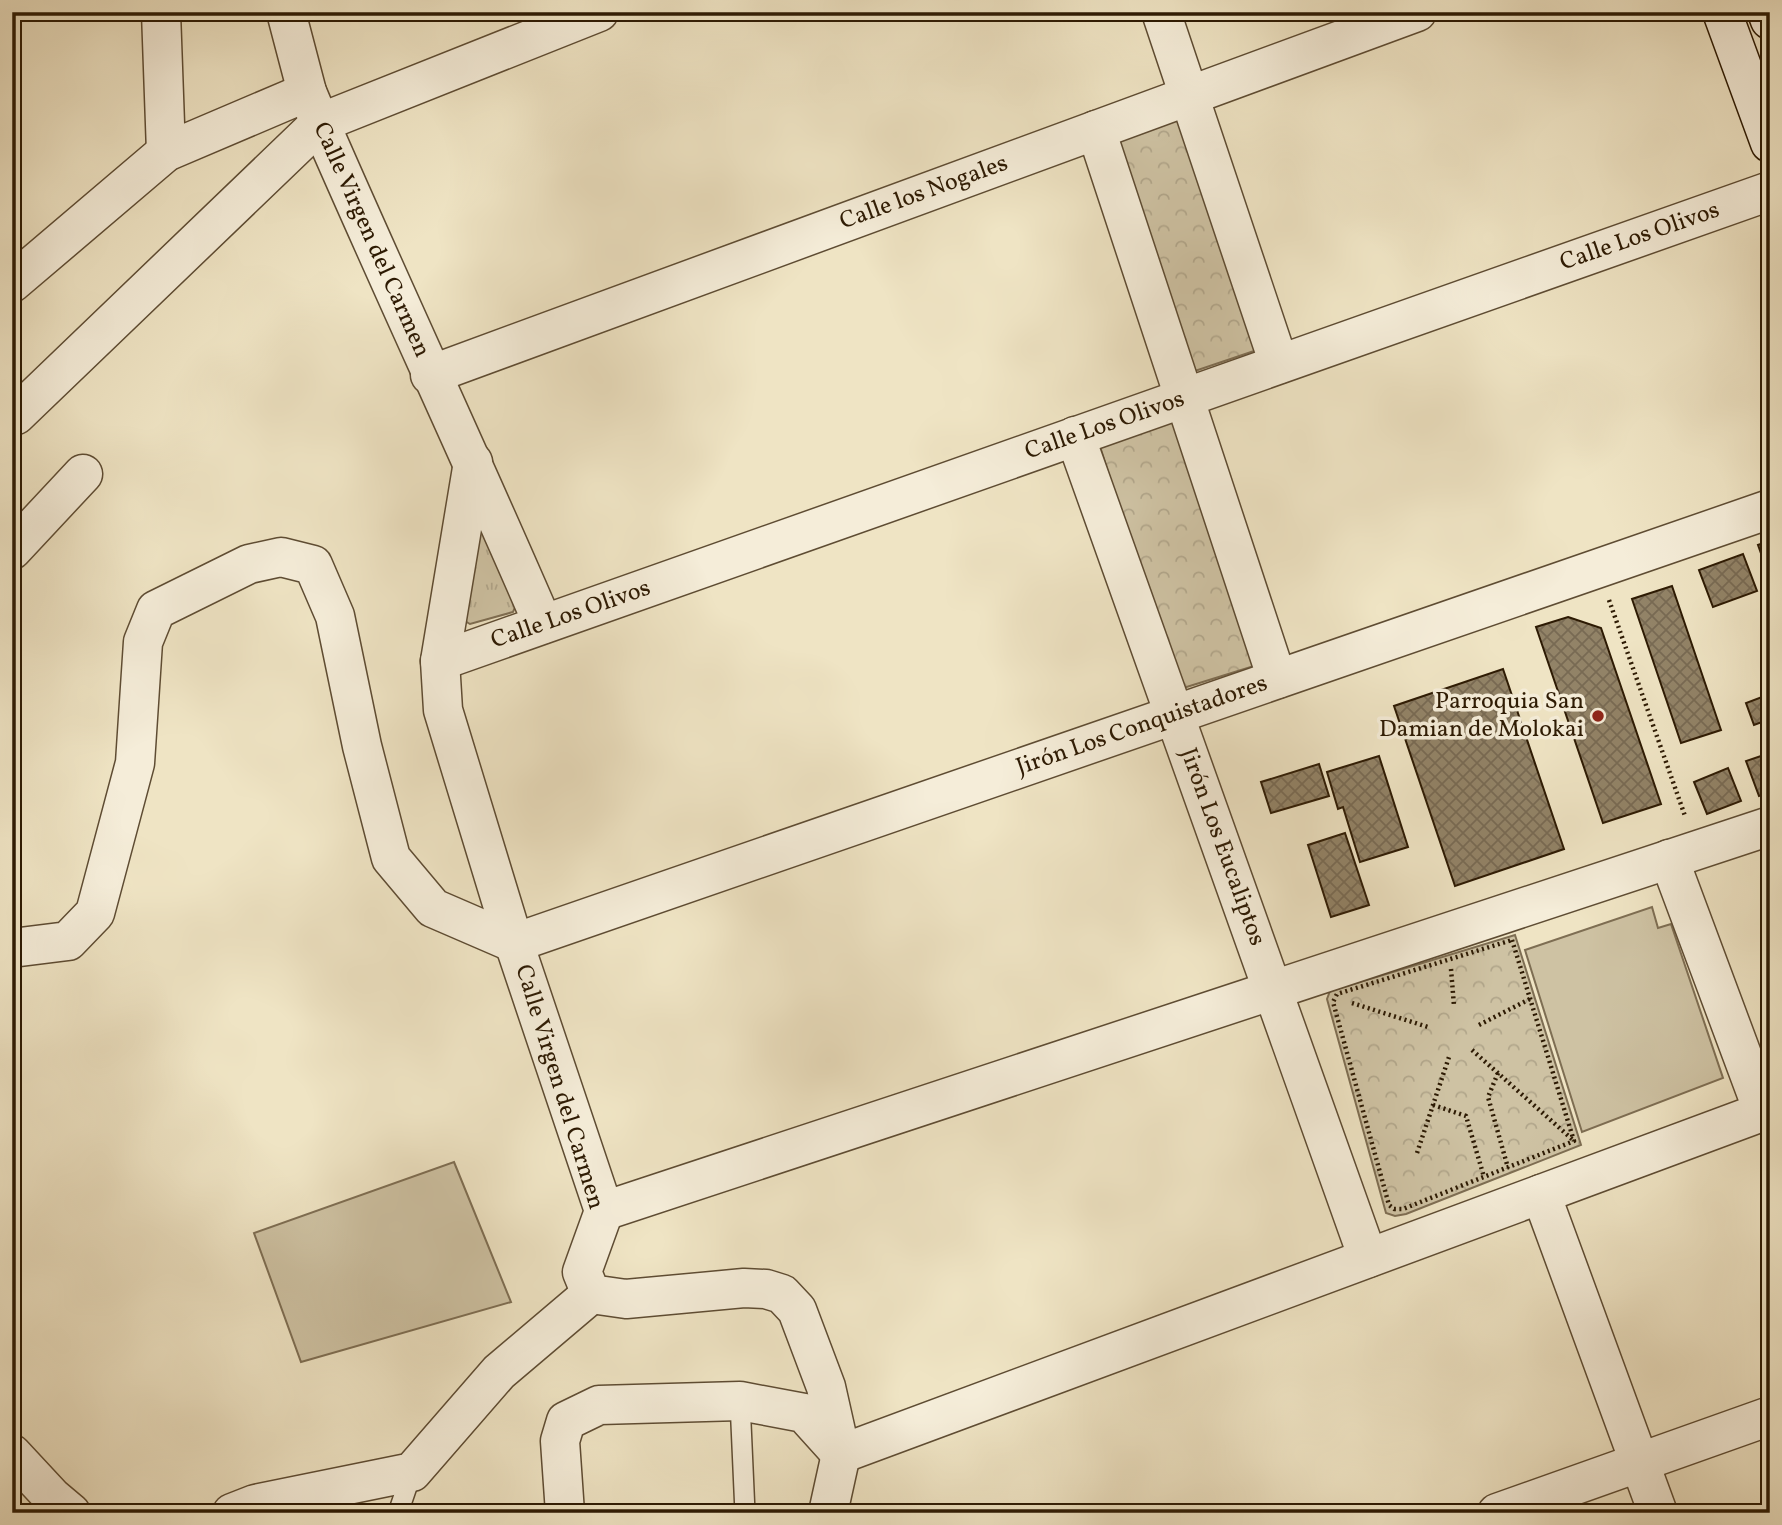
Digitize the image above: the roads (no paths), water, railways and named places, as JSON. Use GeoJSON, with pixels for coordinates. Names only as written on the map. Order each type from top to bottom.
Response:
{"type":"FeatureCollection","features":[{"type":"Feature","properties":{"kind":"street"},"geometry":{"type":"LineString","coordinates":[[161,12],[166,152]]}},
{"type":"Feature","properties":{"kind":"street","name":"Calle Virgen del Carmen"},"geometry":{"type":"LineString","coordinates":[[286,12],[313,108],[544,625]]}},
{"type":"Feature","properties":{"kind":"street"},"geometry":{"type":"LineString","coordinates":[[12,283],[166,152],[313,108],[598,12]]}},
{"type":"Feature","properties":{"kind":"street"},"geometry":{"type":"LineString","coordinates":[[1161,12],[1279,364]]}},
{"type":"Feature","properties":{"kind":"street","name":"Calle los Nogales"},"geometry":{"type":"LineString","coordinates":[[430,374],[1418,12]]}},
{"type":"Feature","properties":{"kind":"street"},"geometry":{"type":"LineString","coordinates":[[1722,12],[1770,143]]}},
{"type":"Feature","properties":{"kind":"street"},"geometry":{"type":"LineString","coordinates":[[1767,12],[1770,20]]}},
{"type":"Feature","properties":{"kind":"street"},"geometry":{"type":"LineString","coordinates":[[13,418],[313,108]]}},
{"type":"Feature","properties":{"kind":"street"},"geometry":{"type":"LineString","coordinates":[[1096,130],[1277,679]]}},
{"type":"Feature","properties":{"kind":"street","name":"Calle Los Olivos"},"geometry":{"type":"LineString","coordinates":[[440,660],[1770,191]]}},
{"type":"Feature","properties":{"kind":"street","name":"Jirón Los Eucaliptos"},"geometry":{"type":"LineString","coordinates":[[1075,436],[1174,714],[1278,989],[1368,1258]]}},
{"type":"Feature","properties":{"kind":"street","name":"Calle Virgen del Carmen"},"geometry":{"type":"LineString","coordinates":[[473,462],[440,660],[443,710],[514,943],[604,1211],[582,1272],[591,1294]]}},
{"type":"Feature","properties":{"kind":"street"},"geometry":{"type":"LineString","coordinates":[[12,550],[83,474]]}},
{"type":"Feature","properties":{"kind":"street","name":"Jirón Los Conquistadores"},"geometry":{"type":"LineString","coordinates":[[514,943],[1770,509]]}},
{"type":"Feature","properties":{"kind":"street"},"geometry":{"type":"LineString","coordinates":[[12,948],[68,941],[95,913],[135,763],[143,642],[156,610],[249,564],[281,557],[313,565],[335,616],[362,746],[391,858],[433,908],[514,943]]}},
{"type":"Feature","properties":{"kind":"street"},"geometry":{"type":"LineString","coordinates":[[604,1211],[1770,826]]}},
{"type":"Feature","properties":{"kind":"street"},"geometry":{"type":"LineString","coordinates":[[841,1454],[1368,1258],[1509,1190],[1585,1177],[1766,1110],[1683,855]]}},
{"type":"Feature","properties":{"kind":"street"},"geometry":{"type":"LineString","coordinates":[[1509,1190],[1640,1463],[1658,1513]]}},
{"type":"Feature","properties":{"kind":"street"},"geometry":{"type":"LineString","coordinates":[[232,1513],[267,1502],[412,1472],[499,1372],[591,1294],[626,1300],[744,1288],[766,1289],[782,1294],[797,1310],[826,1387],[841,1454],[828,1513]]}},
{"type":"Feature","properties":{"kind":"street"},"geometry":{"type":"LineString","coordinates":[[565,1513],[560,1441],[566,1421],[599,1405],[740,1401],[804,1413],[841,1454]]}},
{"type":"Feature","properties":{"kind":"street"},"geometry":{"type":"LineString","coordinates":[[1497,1513],[1770,1416]]}},
{"type":"Feature","properties":{"kind":"street"},"geometry":{"type":"LineString","coordinates":[[12,1454],[52,1497],[71,1513]]}},
{"type":"Feature","properties":{"kind":"lane"},"geometry":{"type":"LineString","coordinates":[[740,1401],[745,1513]]}},
{"type":"Feature","properties":{"kind":"lane"},"geometry":{"type":"LineString","coordinates":[[398,1513],[412,1472]]}},
{"type":"Feature","properties":{"kind":"place","name":"Parroquia San Damian de Molokai"},"geometry":{"type":"Point","coordinates":[1598,716]}}]}
